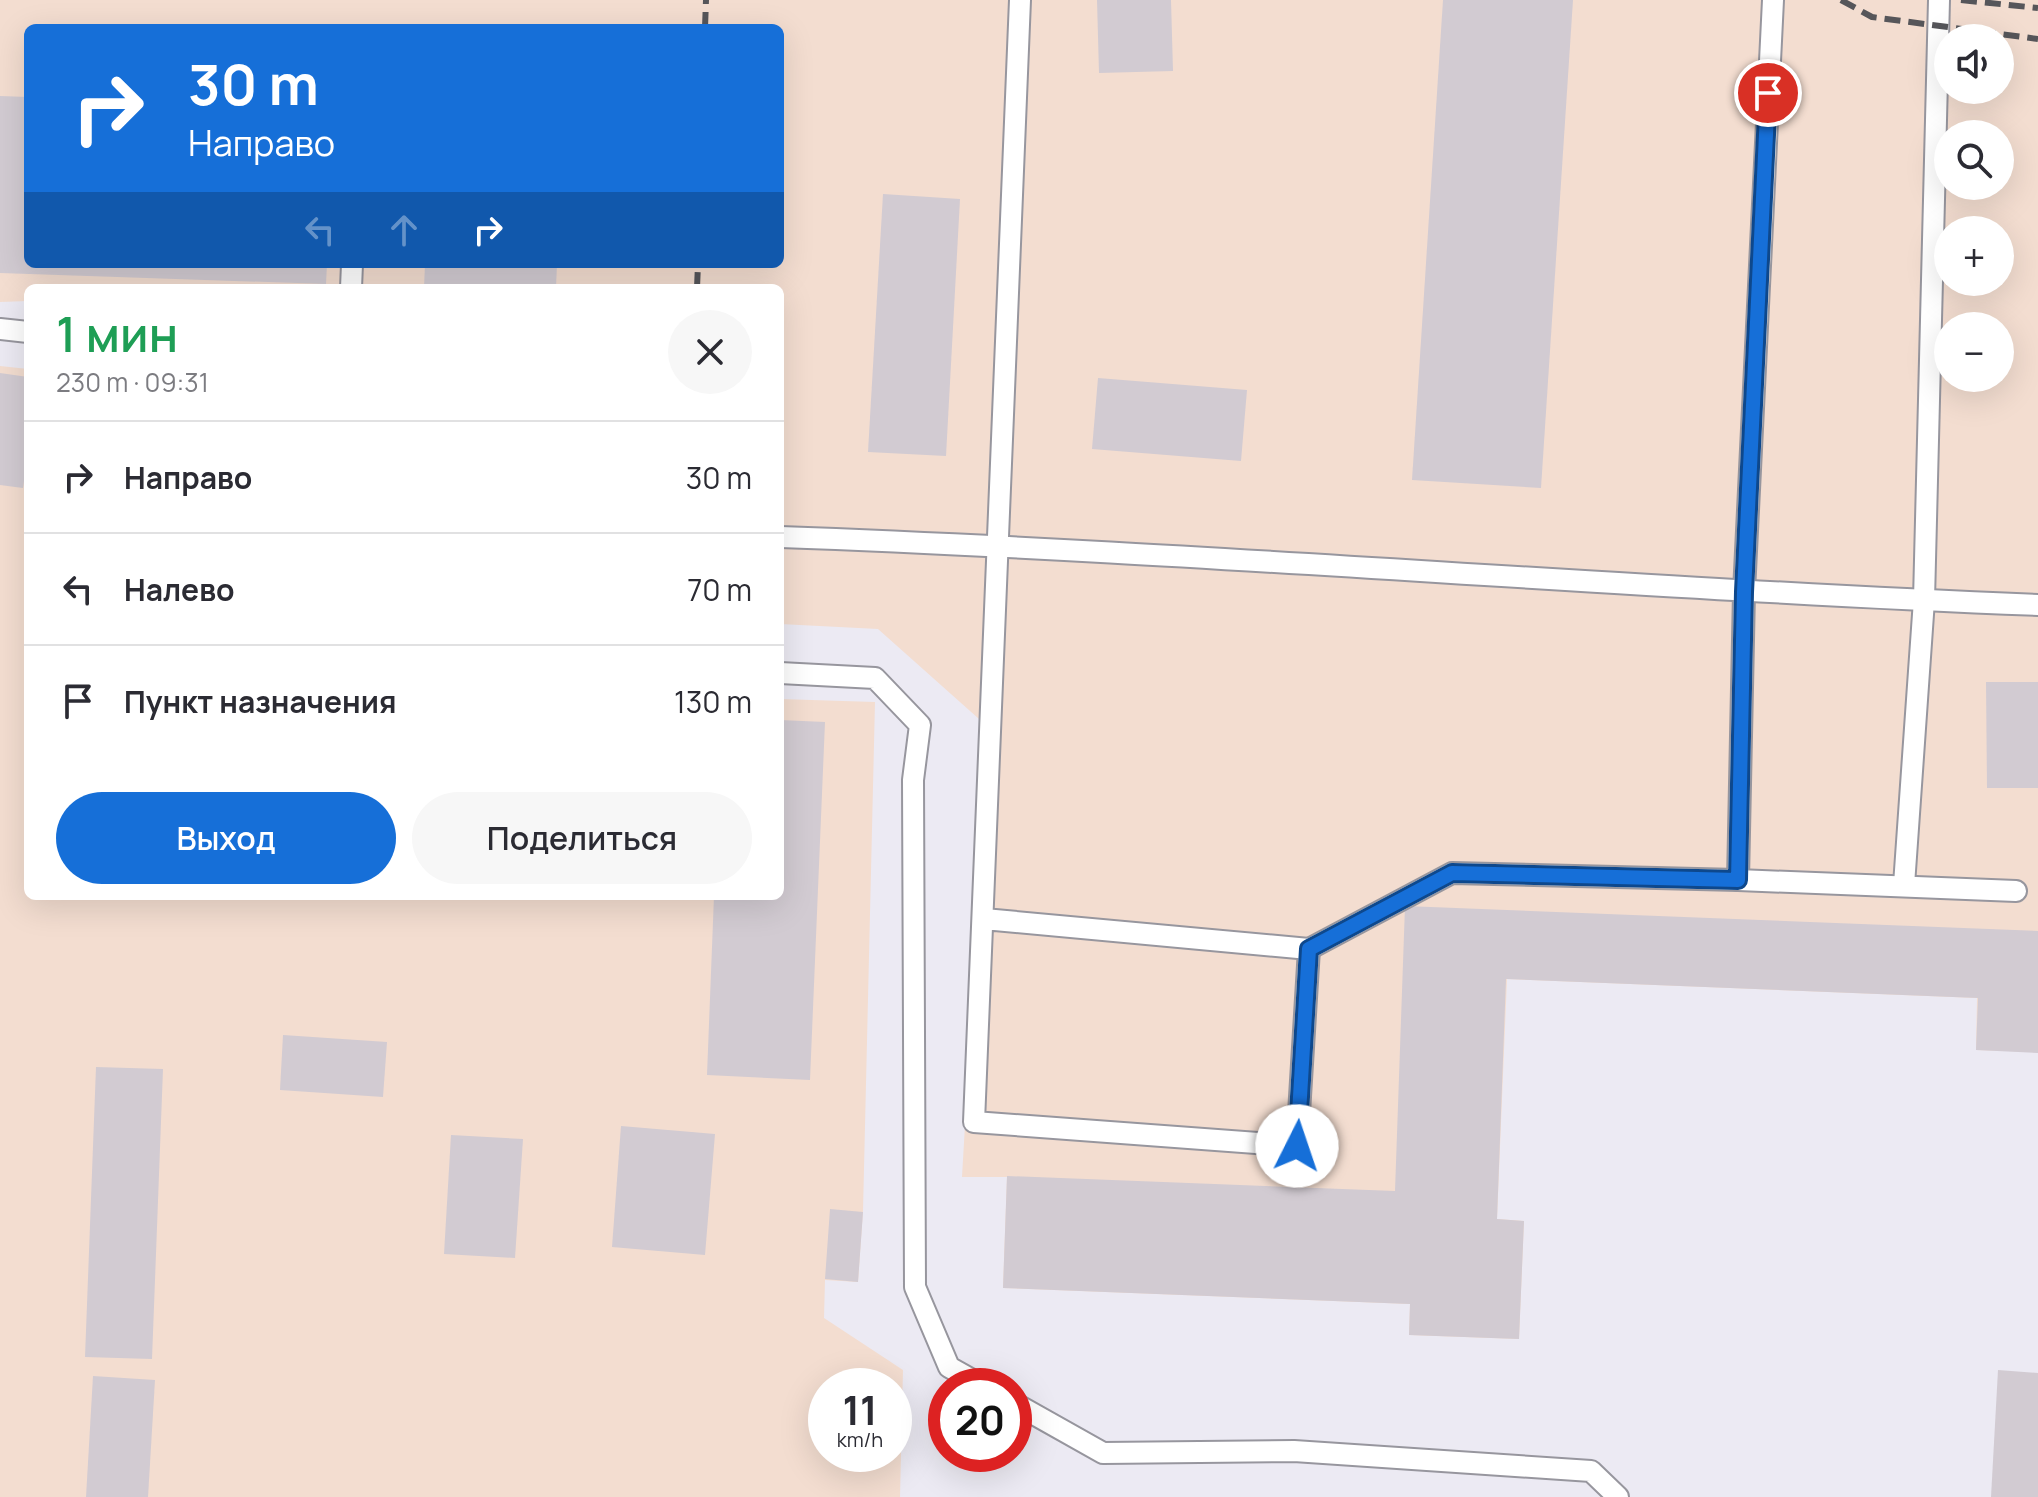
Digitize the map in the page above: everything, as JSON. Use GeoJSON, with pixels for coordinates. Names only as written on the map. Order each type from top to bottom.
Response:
{"type":"FeatureCollection","features":[{"type":"Feature","properties":{"kind":"lane"},"geometry":{"type":"LineString","coordinates":[[1020,0],[1001,545],[974,1122],[1297,1146],[1309,949]]}},
{"type":"Feature","properties":{"kind":"lane"},"geometry":{"type":"LineString","coordinates":[[1738,880],[1744,592],[1773,0]]}},
{"type":"Feature","properties":{"kind":"lane"},"geometry":{"type":"LineString","coordinates":[[1904,885],[1924,600],[1939,0]]}},
{"type":"Feature","properties":{"kind":"lane"},"geometry":{"type":"LineString","coordinates":[[0,329],[24,332]]}},
{"type":"Feature","properties":{"kind":"lane"},"geometry":{"type":"LineString","coordinates":[[784,537],[1001,545],[1744,592],[2038,605]]}},
{"type":"Feature","properties":{"kind":"lane"},"geometry":{"type":"LineString","coordinates":[[784,673],[875,678],[920,725],[913,780],[915,1287],[951,1368]]}},
{"type":"Feature","properties":{"kind":"lane"},"geometry":{"type":"LineString","coordinates":[[984,919],[1309,949],[1452,873],[1904,885],[2016,891]]}},
{"type":"Feature","properties":{"kind":"lane"},"geometry":{"type":"LineString","coordinates":[[1032,1413],[1103,1453],[1294,1451],[1591,1471],[1618,1497]]}},
{"type":"Feature","properties":{"kind":"shaded area"},"geometry":{"type":"Polygon","coordinates":[[[0,0],[2038,0],[2038,1052],[1976,1050],[1977,998],[1507,979],[1497,1219],[1524,1221],[1519,1339],[1409,1335],[1410,1304],[1003,1288],[1007,1177],[962,1177],[988,727],[878,629],[784,624],[784,284],[24,284],[24,301],[0,302],[0,0]]]}},
{"type":"Feature","properties":{"kind":"shaded area"},"geometry":{"type":"Polygon","coordinates":[[[0,366],[24,369],[24,900],[784,900],[784,699],[875,702],[863,1211],[858,1282],[825,1280],[824,1318],[900,1368],[808,1368],[808,1472],[901,1472],[900,1497],[0,1497],[0,366]]]}},
{"type":"Feature","properties":{"kind":"building"},"geometry":{"type":"Polygon","coordinates":[[[1097,0],[1171,0],[1173,71],[1099,73],[1097,0]]]}},
{"type":"Feature","properties":{"kind":"building"},"geometry":{"type":"Polygon","coordinates":[[[1443,0],[1573,0],[1541,488],[1412,480],[1443,0]]]}},
{"type":"Feature","properties":{"kind":"building"},"geometry":{"type":"Polygon","coordinates":[[[0,96],[24,97],[24,268],[327,268],[326,284],[0,273],[0,96]]]}},
{"type":"Feature","properties":{"kind":"building"},"geometry":{"type":"Polygon","coordinates":[[[883,194],[960,199],[946,456],[868,452],[883,194]]]}},
{"type":"Feature","properties":{"kind":"building"},"geometry":{"type":"Polygon","coordinates":[[[425,268],[557,268],[556,284],[424,284],[425,268]]]}},
{"type":"Feature","properties":{"kind":"building"},"geometry":{"type":"Polygon","coordinates":[[[0,373],[24,376],[24,481],[23,488],[0,485],[0,373]]]}},
{"type":"Feature","properties":{"kind":"building"},"geometry":{"type":"Polygon","coordinates":[[[1098,378],[1247,390],[1241,461],[1092,449],[1098,378]]]}},
{"type":"Feature","properties":{"kind":"building"},"geometry":{"type":"Polygon","coordinates":[[[1986,682],[2038,682],[2038,788],[1987,788],[1986,682]]]}},
{"type":"Feature","properties":{"kind":"building"},"geometry":{"type":"Polygon","coordinates":[[[784,720],[825,722],[810,1080],[707,1075],[714,900],[784,900],[784,720]]]}},
{"type":"Feature","properties":{"kind":"building"},"geometry":{"type":"Polygon","coordinates":[[[1405,906],[2038,931],[2038,1053],[1976,1050],[1978,998],[1506,979],[1497,1219],[1524,1221],[1519,1339],[1409,1335],[1410,1304],[1003,1288],[1007,1176],[1395,1191],[1405,906]]]}},
{"type":"Feature","properties":{"kind":"building"},"geometry":{"type":"Polygon","coordinates":[[[283,1035],[387,1042],[383,1097],[280,1090],[283,1035]]]}},
{"type":"Feature","properties":{"kind":"building"},"geometry":{"type":"Polygon","coordinates":[[[96,1067],[163,1069],[152,1359],[85,1357],[96,1067]]]}},
{"type":"Feature","properties":{"kind":"building"},"geometry":{"type":"Polygon","coordinates":[[[621,1126],[715,1134],[705,1255],[612,1247],[621,1126]]]}},
{"type":"Feature","properties":{"kind":"building"},"geometry":{"type":"Polygon","coordinates":[[[451,1135],[523,1139],[515,1258],[444,1254],[451,1135]]]}},
{"type":"Feature","properties":{"kind":"building"},"geometry":{"type":"Polygon","coordinates":[[[830,1209],[863,1212],[858,1282],[825,1279],[830,1209]]]}},
{"type":"Feature","properties":{"kind":"building"},"geometry":{"type":"Polygon","coordinates":[[[1998,1370],[2038,1373],[2038,1497],[1991,1497],[1998,1370]]]}},
{"type":"Feature","properties":{"kind":"building"},"geometry":{"type":"Polygon","coordinates":[[[93,1376],[155,1380],[148,1497],[86,1497],[93,1376]]]}},
{"type":"Feature","properties":{"kind":"railway"},"geometry":{"type":"LineString","coordinates":[[705,24],[706,0]]}},
{"type":"Feature","properties":{"kind":"railway"},"geometry":{"type":"LineString","coordinates":[[1841,0],[1872,17],[2038,39]]}},
{"type":"Feature","properties":{"kind":"railway"},"geometry":{"type":"LineString","coordinates":[[1961,0],[2038,8]]}},
{"type":"Feature","properties":{"kind":"railway"},"geometry":{"type":"LineString","coordinates":[[697,284],[698,268]]}},
{"type":"Feature","properties":{"kind":"route"},"geometry":{"type":"LineString","coordinates":[[1297,1146],[1309,949],[1452,873],[1738,880],[1744,592],[1768,93]]}}]}
